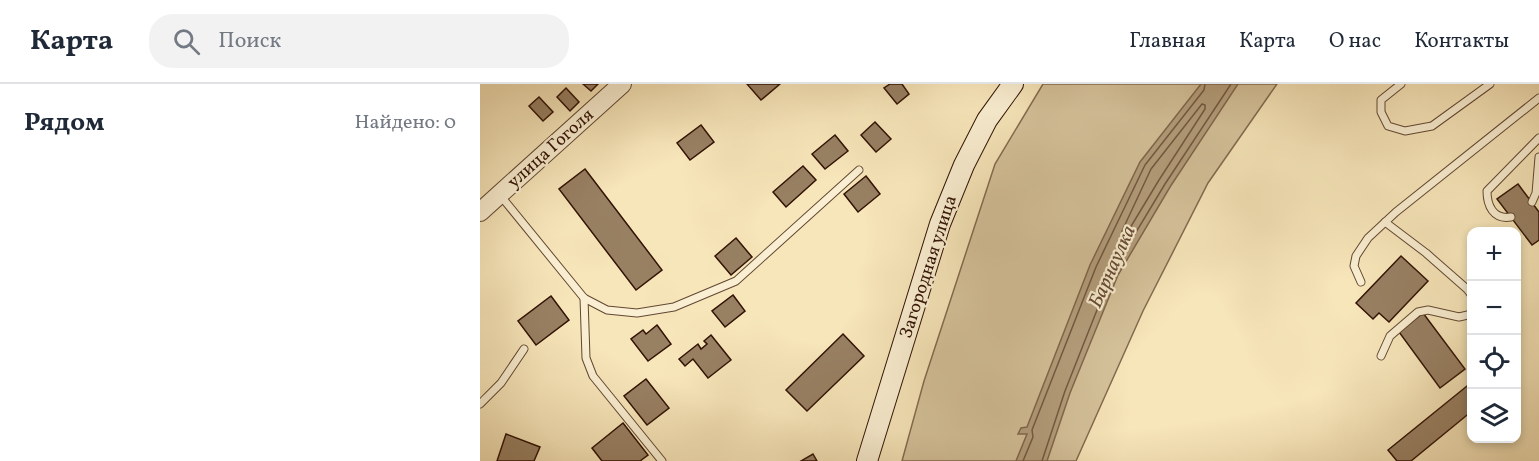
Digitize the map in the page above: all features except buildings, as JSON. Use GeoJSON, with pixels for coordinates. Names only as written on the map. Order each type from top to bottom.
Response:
{"type":"FeatureCollection","features":[{"type":"Feature","properties":{"kind":"main road","name":"Загородная улица"},"geometry":{"type":"LineString","coordinates":[[867,461],[944,214],[968,156],[987,120],[1013,84]]}},
{"type":"Feature","properties":{"kind":"street","name":"улица Гоголя"},"geometry":{"type":"LineString","coordinates":[[480,212],[622,84]]}},
{"type":"Feature","properties":{"kind":"lane"},"geometry":{"type":"LineString","coordinates":[[1401,84],[1381,100],[1381,111],[1388,126],[1405,131],[1432,126],[1490,84]]}},
{"type":"Feature","properties":{"kind":"lane"},"geometry":{"type":"LineString","coordinates":[[1361,282],[1354,266],[1356,256],[1368,238],[1539,98]]}},
{"type":"Feature","properties":{"kind":"lane"},"geometry":{"type":"LineString","coordinates":[[1511,217],[1506,218],[1495,214],[1487,203],[1487,190],[1539,138]]}},
{"type":"Feature","properties":{"kind":"lane"},"geometry":{"type":"LineString","coordinates":[[1532,202],[1536,193],[1539,158]]}},
{"type":"Feature","properties":{"kind":"lane"},"geometry":{"type":"LineString","coordinates":[[500,195],[584,298],[607,310],[637,313],[674,307],[736,281],[859,170]]}},
{"type":"Feature","properties":{"kind":"lane"},"geometry":{"type":"LineString","coordinates":[[1385,222],[1426,253],[1467,290]]}},
{"type":"Feature","properties":{"kind":"lane"},"geometry":{"type":"LineString","coordinates":[[584,298],[586,358],[593,376],[662,461]]}},
{"type":"Feature","properties":{"kind":"lane"},"geometry":{"type":"LineString","coordinates":[[1381,356],[1390,336],[1418,312],[1428,310],[1459,317],[1467,315]]}},
{"type":"Feature","properties":{"kind":"lane"},"geometry":{"type":"LineString","coordinates":[[480,404],[501,383],[524,349]]}},
{"type":"Feature","properties":{"kind":"shaded area"},"geometry":{"type":"Polygon","coordinates":[[[1043,84],[1277,84],[1208,183],[1143,311],[1076,461],[902,461],[924,381],[995,164],[1043,84]]]}},
{"type":"Feature","properties":{"kind":"water","name":"Барнаулка"},"geometry":{"type":"Polygon","coordinates":[[[1201,84],[1238,84],[1170,187],[1118,275],[1070,393],[1047,461],[1016,461],[1027,434],[1018,434],[1021,428],[1027,427],[1090,265],[1140,162],[1201,84]]]}}]}
